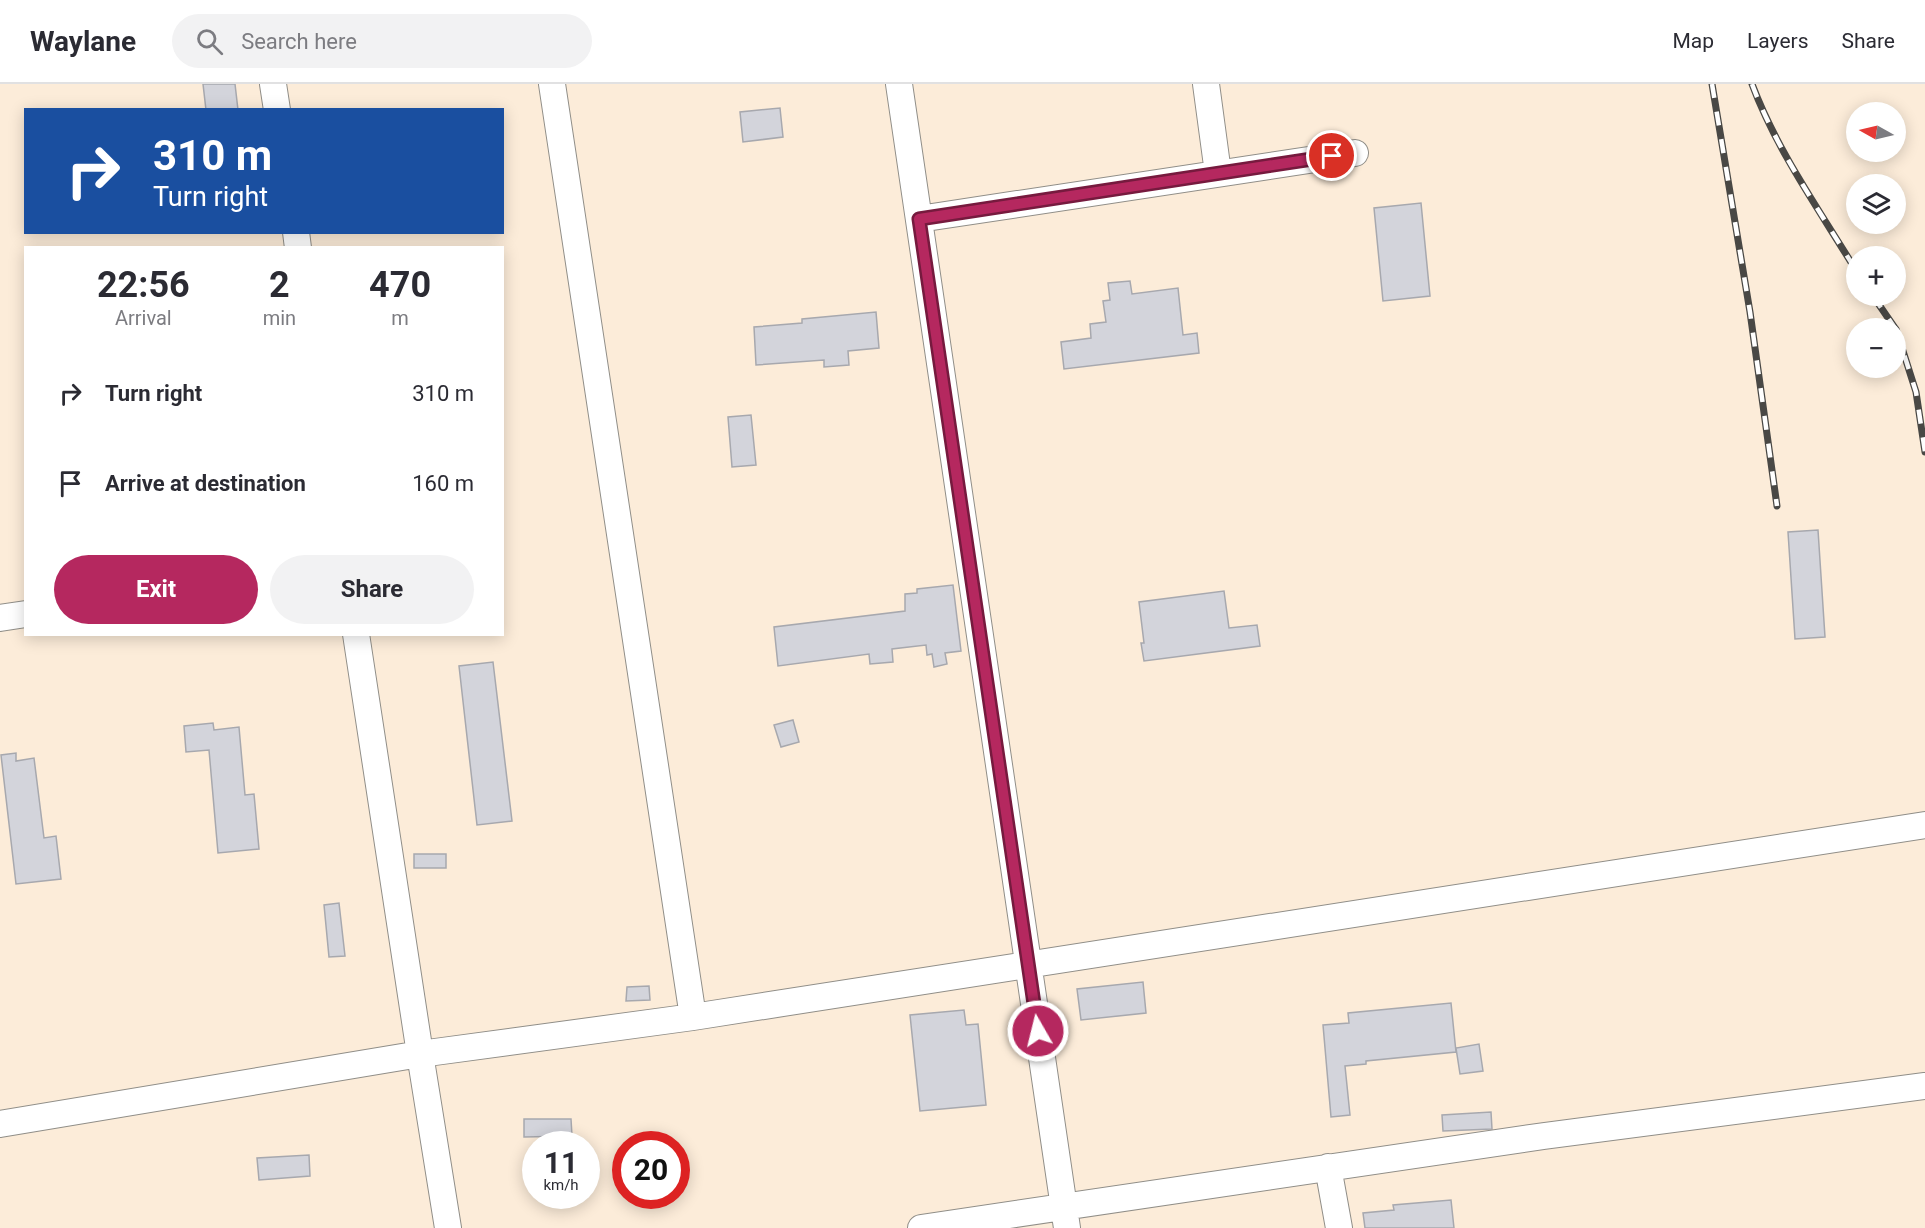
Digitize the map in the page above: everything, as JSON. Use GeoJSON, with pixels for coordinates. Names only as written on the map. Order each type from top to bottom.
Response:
{"type":"FeatureCollection","features":[{"type":"Feature","properties":{"kind":"lane"},"geometry":{"type":"LineString","coordinates":[[273,84],[277,108]]}},
{"type":"Feature","properties":{"kind":"lane"},"geometry":{"type":"LineString","coordinates":[[552,84],[693,1017]]}},
{"type":"Feature","properties":{"kind":"lane"},"geometry":{"type":"LineString","coordinates":[[899,84],[1065,1217]]}},
{"type":"Feature","properties":{"kind":"lane"},"geometry":{"type":"LineString","coordinates":[[1206,84],[1218,173]]}},
{"type":"Feature","properties":{"kind":"lane"},"geometry":{"type":"LineString","coordinates":[[919,219],[1355,153]]}},
{"type":"Feature","properties":{"kind":"lane"},"geometry":{"type":"LineString","coordinates":[[0,618],[24,614]]}},
{"type":"Feature","properties":{"kind":"lane"},"geometry":{"type":"LineString","coordinates":[[356,636],[448,1228]]}},
{"type":"Feature","properties":{"kind":"lane"},"geometry":{"type":"LineString","coordinates":[[0,1124],[420,1054],[693,1017],[1029,966],[1925,825]]}},
{"type":"Feature","properties":{"kind":"lane"},"geometry":{"type":"LineString","coordinates":[[921,1228],[1065,1217],[1328,1167],[1925,1086]]}},
{"type":"Feature","properties":{"kind":"lane"},"geometry":{"type":"LineString","coordinates":[[1328,1167],[1339,1228]]}},
{"type":"Feature","properties":{"kind":"shaded area"},"geometry":{"type":"Polygon","coordinates":[[[0,84],[1925,84],[1925,1228],[0,1228],[0,84]]]}},
{"type":"Feature","properties":{"kind":"building"},"geometry":{"type":"Polygon","coordinates":[[[203,84],[235,84],[238,108],[206,108],[203,84]]]}},
{"type":"Feature","properties":{"kind":"building"},"geometry":{"type":"Polygon","coordinates":[[[780,108],[783,137],[743,142],[740,112],[780,108]]]}},
{"type":"Feature","properties":{"kind":"building"},"geometry":{"type":"Polygon","coordinates":[[[1421,203],[1430,296],[1383,301],[1374,208],[1421,203]]]}},
{"type":"Feature","properties":{"kind":"building"},"geometry":{"type":"Polygon","coordinates":[[[1130,281],[1132,294],[1178,288],[1183,335],[1197,333],[1199,353],[1064,369],[1061,342],[1091,338],[1090,324],[1106,322],[1103,301],[1110,300],[1108,283],[1130,281]]]}},
{"type":"Feature","properties":{"kind":"building"},"geometry":{"type":"Polygon","coordinates":[[[876,312],[879,348],[848,351],[849,365],[824,367],[824,360],[756,365],[754,327],[802,323],[802,319],[876,312]]]}},
{"type":"Feature","properties":{"kind":"building"},"geometry":{"type":"Polygon","coordinates":[[[751,415],[756,465],[732,467],[728,417],[751,415]]]}},
{"type":"Feature","properties":{"kind":"building"},"geometry":{"type":"Polygon","coordinates":[[[1818,530],[1825,637],[1795,639],[1788,532],[1818,530]]]}},
{"type":"Feature","properties":{"kind":"building"},"geometry":{"type":"Polygon","coordinates":[[[953,585],[961,651],[945,653],[947,664],[934,667],[932,654],[927,655],[926,645],[892,649],[893,662],[870,664],[869,654],[778,666],[774,627],[905,611],[905,594],[917,593],[917,589],[953,585]]]}},
{"type":"Feature","properties":{"kind":"building"},"geometry":{"type":"Polygon","coordinates":[[[1224,591],[1229,628],[1257,625],[1260,646],[1144,661],[1139,602],[1224,591]]]}},
{"type":"Feature","properties":{"kind":"building"},"geometry":{"type":"Polygon","coordinates":[[[493,662],[512,821],[477,825],[459,666],[493,662]]]}},
{"type":"Feature","properties":{"kind":"building"},"geometry":{"type":"Polygon","coordinates":[[[793,720],[799,742],[781,747],[774,725],[793,720]]]}},
{"type":"Feature","properties":{"kind":"building"},"geometry":{"type":"Polygon","coordinates":[[[213,723],[214,730],[239,727],[245,795],[254,794],[259,849],[218,853],[209,750],[186,752],[184,726],[213,723]]]}},
{"type":"Feature","properties":{"kind":"building"},"geometry":{"type":"Polygon","coordinates":[[[16,753],[16,761],[34,758],[44,838],[56,836],[61,879],[16,884],[1,755],[16,753]]]}},
{"type":"Feature","properties":{"kind":"building"},"geometry":{"type":"Polygon","coordinates":[[[414,854],[446,854],[446,868],[414,868],[414,854]]]}},
{"type":"Feature","properties":{"kind":"building"},"geometry":{"type":"Polygon","coordinates":[[[339,903],[345,956],[329,957],[324,905],[339,903]]]}},
{"type":"Feature","properties":{"kind":"building"},"geometry":{"type":"Polygon","coordinates":[[[1143,982],[1146,1013],[1081,1020],[1077,989],[1143,982]]]}},
{"type":"Feature","properties":{"kind":"building"},"geometry":{"type":"Polygon","coordinates":[[[649,986],[650,1000],[626,1001],[627,987],[649,986]]]}},
{"type":"Feature","properties":{"kind":"building"},"geometry":{"type":"Polygon","coordinates":[[[1451,1003],[1456,1052],[1366,1061],[1366,1064],[1345,1066],[1350,1115],[1331,1117],[1323,1025],[1349,1023],[1348,1013],[1451,1003]]]}},
{"type":"Feature","properties":{"kind":"building"},"geometry":{"type":"Polygon","coordinates":[[[964,1010],[966,1025],[978,1024],[986,1105],[920,1111],[910,1015],[964,1010]]]}},
{"type":"Feature","properties":{"kind":"building"},"geometry":{"type":"Polygon","coordinates":[[[1479,1044],[1483,1071],[1460,1074],[1456,1048],[1479,1044]]]}},
{"type":"Feature","properties":{"kind":"building"},"geometry":{"type":"Polygon","coordinates":[[[1491,1112],[1492,1129],[1443,1131],[1442,1115],[1491,1112]]]}},
{"type":"Feature","properties":{"kind":"building"},"geometry":{"type":"Polygon","coordinates":[[[524,1119],[571,1119],[572,1131],[524,1131],[524,1119]]]}},
{"type":"Feature","properties":{"kind":"building"},"geometry":{"type":"Polygon","coordinates":[[[309,1155],[310,1176],[259,1180],[257,1158],[309,1155]]]}},
{"type":"Feature","properties":{"kind":"building"},"geometry":{"type":"Polygon","coordinates":[[[1451,1200],[1454,1228],[1365,1228],[1363,1213],[1394,1210],[1393,1205],[1451,1200]]]}},
{"type":"Feature","properties":{"kind":"railway"},"geometry":{"type":"LineString","coordinates":[[1712,84],[1750,312],[1777,506]]}},
{"type":"Feature","properties":{"kind":"railway"},"geometry":{"type":"LineString","coordinates":[[1752,84],[1786,157],[1846,254]]}},
{"type":"Feature","properties":{"kind":"railway"},"geometry":{"type":"LineString","coordinates":[[1880,306],[1888,318]]}},
{"type":"Feature","properties":{"kind":"railway"},"geometry":{"type":"LineString","coordinates":[[1906,360],[1916,392],[1925,452]]}},
{"type":"Feature","properties":{"kind":"route"},"geometry":{"type":"LineString","coordinates":[[1038,1031],[919,219],[1332,156]]}}]}
